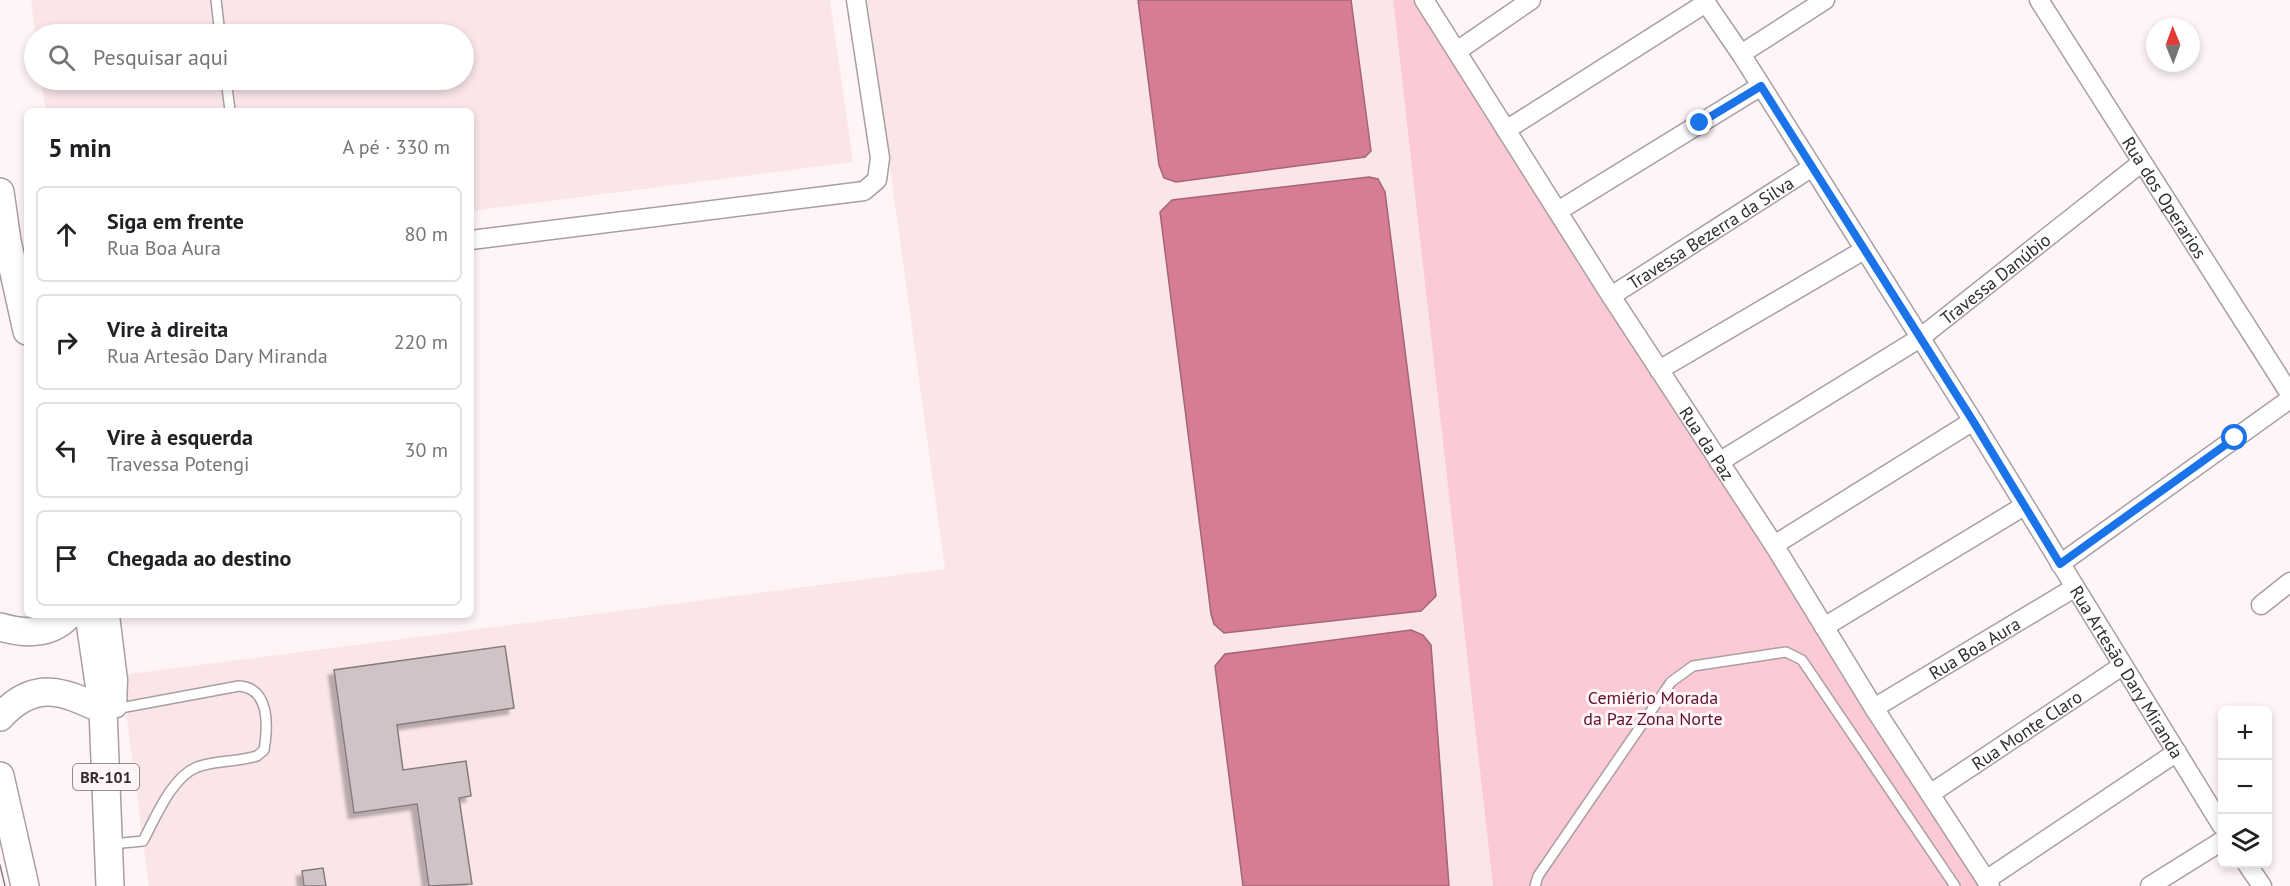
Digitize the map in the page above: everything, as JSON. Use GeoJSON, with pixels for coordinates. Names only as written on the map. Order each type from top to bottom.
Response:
{"type":"FeatureCollection","features":[{"type":"Feature","properties":{"kind":"main road"},"geometry":{"type":"LineString","coordinates":[[0,192],[23,297]]}},
{"type":"Feature","properties":{"kind":"main road"},"geometry":{"type":"LineString","coordinates":[[0,627],[23,634],[44,631],[64,618]]}},
{"type":"Feature","properties":{"kind":"main road","name":"BR-101"},"geometry":{"type":"LineString","coordinates":[[90,618],[110,709],[108,844],[110,886]]}},
{"type":"Feature","properties":{"kind":"main road"},"geometry":{"type":"LineString","coordinates":[[0,717],[32,693],[52,690],[110,709]]}},
{"type":"Feature","properties":{"kind":"main road"},"geometry":{"type":"LineString","coordinates":[[0,776],[25,886]]}},
{"type":"Feature","properties":{"kind":"street"},"geometry":{"type":"LineString","coordinates":[[474,240],[864,191],[877,180],[880,158],[856,0]]}},
{"type":"Feature","properties":{"kind":"street","name":"Rua da Paz"},"geometry":{"type":"LineString","coordinates":[[1424,0],[1611,296],[1774,544],[1874,708],[1988,883]]}},
{"type":"Feature","properties":{"kind":"street"},"geometry":{"type":"LineString","coordinates":[[1457,51],[1531,0]]}},
{"type":"Feature","properties":{"kind":"street"},"geometry":{"type":"LineString","coordinates":[[1742,54],[1825,0]]}},
{"type":"Feature","properties":{"kind":"street","name":"Rua dos Operarios"},"geometry":{"type":"LineString","coordinates":[[2039,0],[2290,394]]}},
{"type":"Feature","properties":{"kind":"street"},"geometry":{"type":"LineString","coordinates":[[1506,130],[1705,1]]}},
{"type":"Feature","properties":{"kind":"street","name":"Rua Artesão Dary Miranda"},"geometry":{"type":"LineString","coordinates":[[1705,1],[1742,54],[1811,168],[1973,421],[2122,666],[2218,818]]}},
{"type":"Feature","properties":{"kind":"street"},"geometry":{"type":"LineString","coordinates":[[1558,212],[1761,86]]}},
{"type":"Feature","properties":{"kind":"street","name":"Travessa Danúbio"},"geometry":{"type":"LineString","coordinates":[[1719,462],[1920,338],[2141,163]]}},
{"type":"Feature","properties":{"kind":"street","name":"Travessa Bezerra da Silva"},"geometry":{"type":"LineString","coordinates":[[1611,296],[1811,168]]}},
{"type":"Feature","properties":{"kind":"street"},"geometry":{"type":"LineString","coordinates":[[1659,370],[1864,250]]}},
{"type":"Feature","properties":{"kind":"street"},"geometry":{"type":"LineString","coordinates":[[2060,564],[2290,399]]}},
{"type":"Feature","properties":{"kind":"street"},"geometry":{"type":"LineString","coordinates":[[1774,544],[1973,421]]}},
{"type":"Feature","properties":{"kind":"street"},"geometry":{"type":"LineString","coordinates":[[1824,627],[2024,506]]}},
{"type":"Feature","properties":{"kind":"street"},"geometry":{"type":"LineString","coordinates":[[2261,604],[2290,582]]}},
{"type":"Feature","properties":{"kind":"street","name":"Rua Boa Aura"},"geometry":{"type":"LineString","coordinates":[[1874,708],[2074,588]]}},
{"type":"Feature","properties":{"kind":"street"},"geometry":{"type":"LineString","coordinates":[[110,618],[118,680],[110,709]]}},
{"type":"Feature","properties":{"kind":"street","name":"Rua Monte Claro"},"geometry":{"type":"LineString","coordinates":[[1930,794],[2122,666]]}},
{"type":"Feature","properties":{"kind":"street"},"geometry":{"type":"LineString","coordinates":[[1988,883],[2177,752]]}},
{"type":"Feature","properties":{"kind":"street"},"geometry":{"type":"LineString","coordinates":[[2150,886],[2218,844]]}},
{"type":"Feature","properties":{"kind":"street"},"geometry":{"type":"LineString","coordinates":[[2250,868],[2262,886]]}},
{"type":"Feature","properties":{"kind":"lane"},"geometry":{"type":"LineString","coordinates":[[216,0],[219,24]]}},
{"type":"Feature","properties":{"kind":"lane"},"geometry":{"type":"LineString","coordinates":[[227,90],[230,108]]}},
{"type":"Feature","properties":{"kind":"lane"},"geometry":{"type":"LineString","coordinates":[[1536,886],[1538,876],[1671,682],[1693,666],[1786,652],[1802,660],[1955,886]]}},
{"type":"Feature","properties":{"kind":"lane"},"geometry":{"type":"LineString","coordinates":[[108,844],[142,840],[173,789],[190,771],[199,766],[257,756],[264,750],[265,740],[262,699],[257,690],[249,687],[239,686],[110,709]]}},
{"type":"Feature","properties":{"kind":"shaded area"},"geometry":{"type":"Polygon","coordinates":[[[31,0],[830,0],[853,162],[474,211],[474,108],[46,108],[43,90],[474,90],[474,24],[34,24],[31,0]]]}},
{"type":"Feature","properties":{"kind":"shaded area"},"geometry":{"type":"Polygon","coordinates":[[[867,0],[1393,0],[1493,886],[149,886],[121,675],[945,569],[867,0]]]}},
{"type":"Feature","properties":{"kind":"shaded area"},"geometry":{"type":"Polygon","coordinates":[[[1138,0],[1351,0],[1371,151],[1365,157],[1176,182],[1164,178],[1159,165],[1138,0]]]}},
{"type":"Feature","properties":{"kind":"shaded area"},"geometry":{"type":"Polygon","coordinates":[[[1369,177],[1378,179],[1385,192],[1436,596],[1421,611],[1224,633],[1214,624],[1211,614],[1160,212],[1172,200],[1369,177]]]}},
{"type":"Feature","properties":{"kind":"shaded area"},"geometry":{"type":"Polygon","coordinates":[[[1411,630],[1423,635],[1431,645],[1449,886],[1243,886],[1215,666],[1225,654],[1411,630]]]}},
{"type":"Feature","properties":{"kind":"green space","name":"Cemiério Morada da Paz Zona Norte"},"geometry":{"type":"Polygon","coordinates":[[[1393,0],[1413,0],[1980,886],[1493,886],[1393,0]]]}},
{"type":"Feature","properties":{"kind":"building"},"geometry":{"type":"Polygon","coordinates":[[[505,646],[514,708],[397,725],[403,770],[466,761],[471,796],[459,798],[472,884],[429,886],[417,804],[354,813],[334,670],[505,646]]]}},
{"type":"Feature","properties":{"kind":"building"},"geometry":{"type":"Polygon","coordinates":[[[323,868],[326,886],[304,886],[302,871],[323,868]]]}},
{"type":"Feature","properties":{"kind":"tram line"},"geometry":{"type":"LineString","coordinates":[[0,865],[5,886]]}},
{"type":"Feature","properties":{"kind":"route"},"geometry":{"type":"LineString","coordinates":[[1700,123],[1761,86],[1973,421],[2060,564],[2235,438]]}}]}
